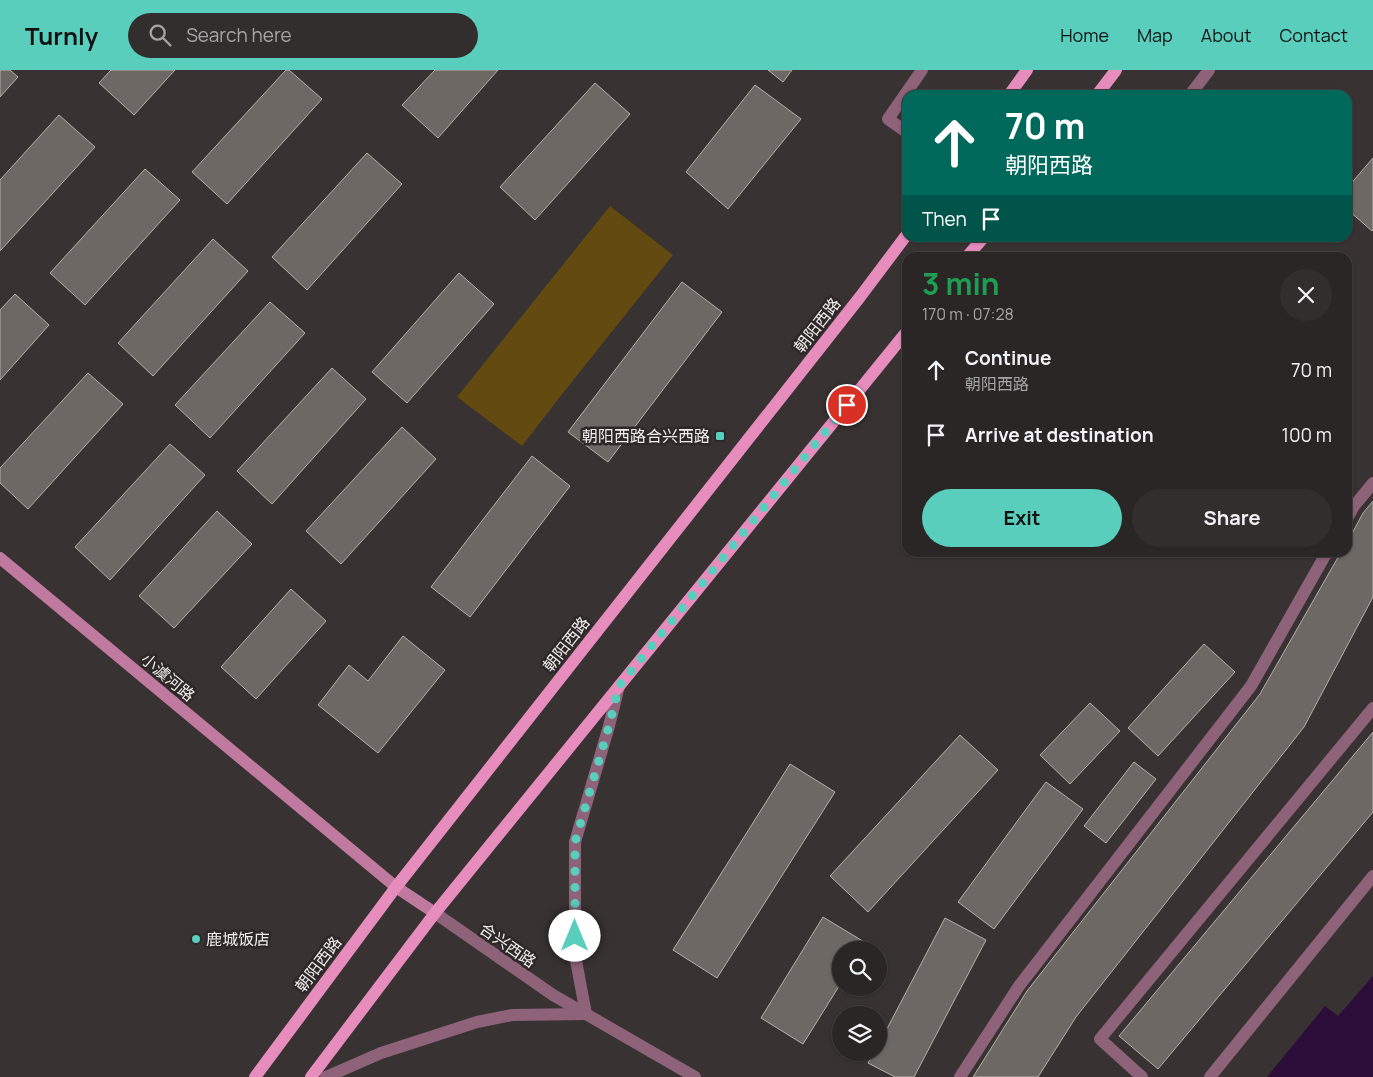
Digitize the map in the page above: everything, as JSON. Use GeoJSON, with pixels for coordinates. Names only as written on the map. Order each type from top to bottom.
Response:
{"type":"FeatureCollection","features":[{"type":"Feature","properties":{"kind":"main road"},"geometry":{"type":"LineString","coordinates":[[1013,90],[1027,70]]}},
{"type":"Feature","properties":{"kind":"main road"},"geometry":{"type":"LineString","coordinates":[[1101,90],[1116,70]]}},
{"type":"Feature","properties":{"kind":"main road","name":"朝阳西路"},"geometry":{"type":"LineString","coordinates":[[254,1077],[396,887],[902,241]]}},
{"type":"Feature","properties":{"kind":"main road"},"geometry":{"type":"LineString","coordinates":[[971,252],[980,242]]}},
{"type":"Feature","properties":{"kind":"main road"},"geometry":{"type":"LineString","coordinates":[[311,1077],[435,913],[902,337]]}},
{"type":"Feature","properties":{"kind":"main road","name":"小澞河路"},"geometry":{"type":"LineString","coordinates":[[0,558],[316,820]]}},
{"type":"Feature","properties":{"kind":"main road","name":"合兴西路"},"geometry":{"type":"LineString","coordinates":[[316,820],[396,887],[435,913]]}},
{"type":"Feature","properties":{"kind":"street"},"geometry":{"type":"LineString","coordinates":[[908,90],[922,70]]}},
{"type":"Feature","properties":{"kind":"street"},"geometry":{"type":"LineString","coordinates":[[1194,90],[1209,70]]}},
{"type":"Feature","properties":{"kind":"street"},"geometry":{"type":"LineString","coordinates":[[902,99],[888,119],[902,129]]}},
{"type":"Feature","properties":{"kind":"street"},"geometry":{"type":"LineString","coordinates":[[1352,510],[1373,483]]}},
{"type":"Feature","properties":{"kind":"street"},"geometry":{"type":"LineString","coordinates":[[960,1077],[1018,986],[1250,686],[1324,557]]}},
{"type":"Feature","properties":{"kind":"street"},"geometry":{"type":"LineString","coordinates":[[326,1077],[381,1053],[477,1022],[512,1015],[586,1014],[575,955],[575,842],[619,686]]}},
{"type":"Feature","properties":{"kind":"street"},"geometry":{"type":"LineString","coordinates":[[1142,1077],[1100,1039],[1373,708]]}},
{"type":"Feature","properties":{"kind":"street"},"geometry":{"type":"LineString","coordinates":[[1210,1077],[1373,876]]}},
{"type":"Feature","properties":{"kind":"street","name":"合兴西路"},"geometry":{"type":"LineString","coordinates":[[435,913],[552,995],[695,1077]]}},
{"type":"Feature","properties":{"kind":"shaded area"},"geometry":{"type":"Polygon","coordinates":[[[610,206],[673,255],[522,446],[457,397],[610,206]]]}},
{"type":"Feature","properties":{"kind":"shaded area"},"geometry":{"type":"Polygon","coordinates":[[[1373,976],[1373,1077],[1267,1077],[1325,1006],[1338,1016],[1373,976]]]}},
{"type":"Feature","properties":{"kind":"building"},"geometry":{"type":"Polygon","coordinates":[[[0,70],[10,70],[18,77],[0,97],[0,70]]]}},
{"type":"Feature","properties":{"kind":"building"},"geometry":{"type":"Polygon","coordinates":[[[111,70],[175,70],[134,115],[99,83],[111,70]]]}},
{"type":"Feature","properties":{"kind":"building"},"geometry":{"type":"Polygon","coordinates":[[[286,70],[289,70],[322,99],[227,204],[192,172],[286,70]]]}},
{"type":"Feature","properties":{"kind":"building"},"geometry":{"type":"Polygon","coordinates":[[[435,70],[498,70],[438,138],[402,105],[435,70]]]}},
{"type":"Feature","properties":{"kind":"building"},"geometry":{"type":"Polygon","coordinates":[[[768,70],[792,70],[783,82],[768,70]]]}},
{"type":"Feature","properties":{"kind":"building"},"geometry":{"type":"Polygon","coordinates":[[[595,83],[630,114],[535,220],[500,187],[595,83]]]}},
{"type":"Feature","properties":{"kind":"building"},"geometry":{"type":"Polygon","coordinates":[[[755,85],[801,119],[728,209],[686,172],[755,85]]]}},
{"type":"Feature","properties":{"kind":"building"},"geometry":{"type":"Polygon","coordinates":[[[59,115],[95,147],[0,251],[0,180],[59,115]]]}},
{"type":"Feature","properties":{"kind":"building"},"geometry":{"type":"Polygon","coordinates":[[[367,153],[402,184],[307,290],[272,257],[367,153]]]}},
{"type":"Feature","properties":{"kind":"building"},"geometry":{"type":"Polygon","coordinates":[[[1373,158],[1372,231],[1352,214],[1352,182],[1373,158]]]}},
{"type":"Feature","properties":{"kind":"building"},"geometry":{"type":"Polygon","coordinates":[[[145,169],[180,200],[85,305],[50,273],[145,169]]]}},
{"type":"Feature","properties":{"kind":"building"},"geometry":{"type":"Polygon","coordinates":[[[213,239],[248,271],[153,376],[118,343],[213,239]]]}},
{"type":"Feature","properties":{"kind":"building"},"geometry":{"type":"Polygon","coordinates":[[[459,273],[494,304],[407,403],[372,372],[459,273]]]}},
{"type":"Feature","properties":{"kind":"building"},"geometry":{"type":"Polygon","coordinates":[[[682,282],[722,312],[608,462],[568,432],[682,282]]]}},
{"type":"Feature","properties":{"kind":"building"},"geometry":{"type":"Polygon","coordinates":[[[15,294],[49,325],[0,380],[0,310],[15,294]]]}},
{"type":"Feature","properties":{"kind":"building"},"geometry":{"type":"Polygon","coordinates":[[[270,302],[305,333],[210,438],[175,405],[270,302]]]}},
{"type":"Feature","properties":{"kind":"building"},"geometry":{"type":"Polygon","coordinates":[[[332,368],[366,399],[272,504],[237,471],[332,368]]]}},
{"type":"Feature","properties":{"kind":"building"},"geometry":{"type":"Polygon","coordinates":[[[88,373],[123,404],[28,509],[0,483],[0,468],[88,373]]]}},
{"type":"Feature","properties":{"kind":"building"},"geometry":{"type":"Polygon","coordinates":[[[402,427],[436,459],[341,564],[306,531],[402,427]]]}},
{"type":"Feature","properties":{"kind":"building"},"geometry":{"type":"Polygon","coordinates":[[[170,444],[205,475],[110,580],[75,547],[170,444]]]}},
{"type":"Feature","properties":{"kind":"building"},"geometry":{"type":"Polygon","coordinates":[[[532,456],[570,486],[470,617],[431,587],[532,456]]]}},
{"type":"Feature","properties":{"kind":"building"},"geometry":{"type":"Polygon","coordinates":[[[1373,501],[1373,597],[1304,727],[1076,1017],[1038,1077],[973,1077],[1027,991],[1260,694],[1338,557],[1352,557],[1352,534],[1363,513],[1373,501]]]}},
{"type":"Feature","properties":{"kind":"building"},"geometry":{"type":"Polygon","coordinates":[[[217,511],[252,544],[174,628],[139,596],[217,511]]]}},
{"type":"Feature","properties":{"kind":"building"},"geometry":{"type":"Polygon","coordinates":[[[291,589],[326,621],[256,699],[221,667],[291,589]]]}},
{"type":"Feature","properties":{"kind":"building"},"geometry":{"type":"Polygon","coordinates":[[[403,636],[445,670],[378,753],[318,705],[349,665],[368,681],[403,636]]]}},
{"type":"Feature","properties":{"kind":"building"},"geometry":{"type":"Polygon","coordinates":[[[1204,644],[1235,672],[1158,756],[1128,728],[1204,644]]]}},
{"type":"Feature","properties":{"kind":"building"},"geometry":{"type":"Polygon","coordinates":[[[1090,703],[1120,731],[1070,784],[1040,755],[1090,703]]]}},
{"type":"Feature","properties":{"kind":"building"},"geometry":{"type":"Polygon","coordinates":[[[1373,732],[1373,812],[1158,1069],[1119,1036],[1373,732]]]}},
{"type":"Feature","properties":{"kind":"building"},"geometry":{"type":"Polygon","coordinates":[[[960,735],[998,770],[868,912],[830,876],[960,735]]]}},
{"type":"Feature","properties":{"kind":"building"},"geometry":{"type":"Polygon","coordinates":[[[1134,762],[1156,779],[1106,843],[1084,826],[1134,762]]]}},
{"type":"Feature","properties":{"kind":"building"},"geometry":{"type":"Polygon","coordinates":[[[790,764],[835,792],[717,978],[673,950],[790,764]]]}},
{"type":"Feature","properties":{"kind":"building"},"geometry":{"type":"Polygon","coordinates":[[[1046,782],[1083,809],[994,929],[958,902],[1046,782]]]}},
{"type":"Feature","properties":{"kind":"building"},"geometry":{"type":"Polygon","coordinates":[[[823,917],[863,941],[832,941],[833,996],[803,1044],[761,1018],[823,917]]]}},
{"type":"Feature","properties":{"kind":"building"},"geometry":{"type":"Polygon","coordinates":[[[945,918],[986,940],[914,1077],[895,1077],[868,1063],[869,1061],[887,1061],[887,1029],[945,918]]]}},
{"type":"Feature","properties":{"kind":"place","name":"朝阳西路合兴西路"},"geometry":{"type":"Point","coordinates":[720,436]}},
{"type":"Feature","properties":{"kind":"place","name":"鹿城饭店"},"geometry":{"type":"Point","coordinates":[196,939]}},
{"type":"Feature","properties":{"kind":"route"},"geometry":{"type":"LineString","coordinates":[[575,936],[575,842],[619,686],[847,405]]}}]}
